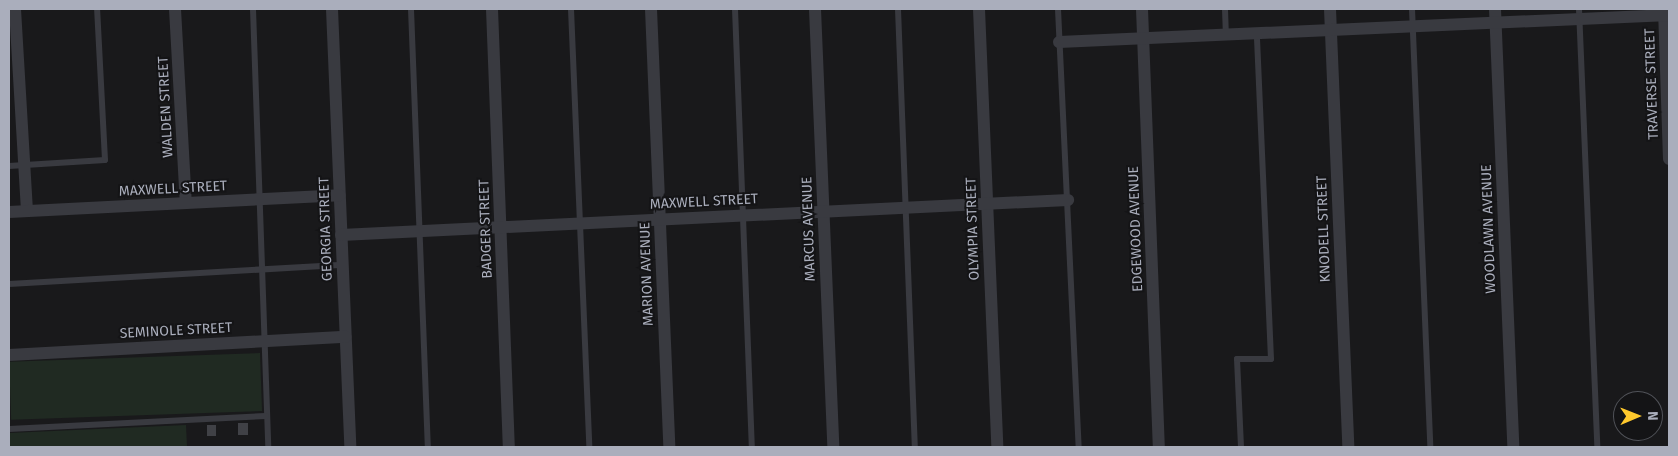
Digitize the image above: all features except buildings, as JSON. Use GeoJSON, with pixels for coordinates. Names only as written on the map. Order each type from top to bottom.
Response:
{"type":"FeatureCollection","features":[{"type":"Feature","properties":{"kind":"street"},"geometry":{"type":"LineString","coordinates":[[15,9],[27,211]]}},
{"type":"Feature","properties":{"kind":"street","name":"WALDEN STREET"},"geometry":{"type":"LineString","coordinates":[[175,9],[186,203]]}},
{"type":"Feature","properties":{"kind":"street","name":"GEORGIA STREET"},"geometry":{"type":"LineString","coordinates":[[332,9],[350,447]]}},
{"type":"Feature","properties":{"kind":"street","name":"BADGER STREET"},"geometry":{"type":"LineString","coordinates":[[492,9],[509,447]]}},
{"type":"Feature","properties":{"kind":"street","name":"MARION AVENUE"},"geometry":{"type":"LineString","coordinates":[[651,9],[669,447]]}},
{"type":"Feature","properties":{"kind":"street","name":"MARCUS AVENUE"},"geometry":{"type":"LineString","coordinates":[[815,9],[833,447]]}},
{"type":"Feature","properties":{"kind":"street","name":"OLYMPIA STREET"},"geometry":{"type":"LineString","coordinates":[[979,9],[997,447]]}},
{"type":"Feature","properties":{"kind":"street","name":"EDGEWOOD AVENUE"},"geometry":{"type":"LineString","coordinates":[[1142,9],[1159,447]]}},
{"type":"Feature","properties":{"kind":"street","name":"KNODELL STREET"},"geometry":{"type":"LineString","coordinates":[[1330,9],[1348,447]]}},
{"type":"Feature","properties":{"kind":"street","name":"WOODLAWN AVENUE"},"geometry":{"type":"LineString","coordinates":[[1496,9],[1513,447]]}},
{"type":"Feature","properties":{"kind":"street"},"geometry":{"type":"LineString","coordinates":[[1059,42],[1496,23],[1579,14],[1666,13]]}},
{"type":"Feature","properties":{"kind":"street","name":"TRAVERSE STREET"},"geometry":{"type":"LineString","coordinates":[[1666,13],[1669,159]]}},
{"type":"Feature","properties":{"kind":"street","name":"MAXWELL STREET"},"geometry":{"type":"LineString","coordinates":[[9,212],[340,195]]}},
{"type":"Feature","properties":{"kind":"street","name":"MAXWELL STREET"},"geometry":{"type":"LineString","coordinates":[[341,235],[1068,200]]}},
{"type":"Feature","properties":{"kind":"street","name":"SEMINOLE STREET"},"geometry":{"type":"LineString","coordinates":[[9,354],[346,337]]}},
{"type":"Feature","properties":{"kind":"lane"},"geometry":{"type":"LineString","coordinates":[[9,166],[104,160],[97,9]]}},
{"type":"Feature","properties":{"kind":"lane"},"geometry":{"type":"LineString","coordinates":[[253,9],[268,447]]}},
{"type":"Feature","properties":{"kind":"lane"},"geometry":{"type":"LineString","coordinates":[[411,9],[428,447]]}},
{"type":"Feature","properties":{"kind":"lane"},"geometry":{"type":"LineString","coordinates":[[571,9],[589,447]]}},
{"type":"Feature","properties":{"kind":"lane"},"geometry":{"type":"LineString","coordinates":[[734,9],[752,447]]}},
{"type":"Feature","properties":{"kind":"lane"},"geometry":{"type":"LineString","coordinates":[[898,9],[915,447]]}},
{"type":"Feature","properties":{"kind":"lane"},"geometry":{"type":"LineString","coordinates":[[1058,9],[1079,447]]}},
{"type":"Feature","properties":{"kind":"lane"},"geometry":{"type":"LineString","coordinates":[[1225,9],[1226,35]]}},
{"type":"Feature","properties":{"kind":"lane"},"geometry":{"type":"LineString","coordinates":[[1412,9],[1430,447]]}},
{"type":"Feature","properties":{"kind":"lane"},"geometry":{"type":"LineString","coordinates":[[1579,14],[1596,447]]}},
{"type":"Feature","properties":{"kind":"lane"},"geometry":{"type":"LineString","coordinates":[[1241,447],[1237,359],[1272,359],[1257,34]]}},
{"type":"Feature","properties":{"kind":"lane"},"geometry":{"type":"LineString","coordinates":[[9,284],[342,265]]}},
{"type":"Feature","properties":{"kind":"lane"},"geometry":{"type":"LineString","coordinates":[[9,429],[266,416]]}},
{"type":"Feature","properties":{"kind":"shaded area"},"geometry":{"type":"Polygon","coordinates":[[[260,353],[262,411],[11,420],[9,362],[260,353]]]}},
{"type":"Feature","properties":{"kind":"shaded area"},"geometry":{"type":"Polygon","coordinates":[[[186,425],[187,447],[9,447],[9,433],[186,425]]]}}]}
